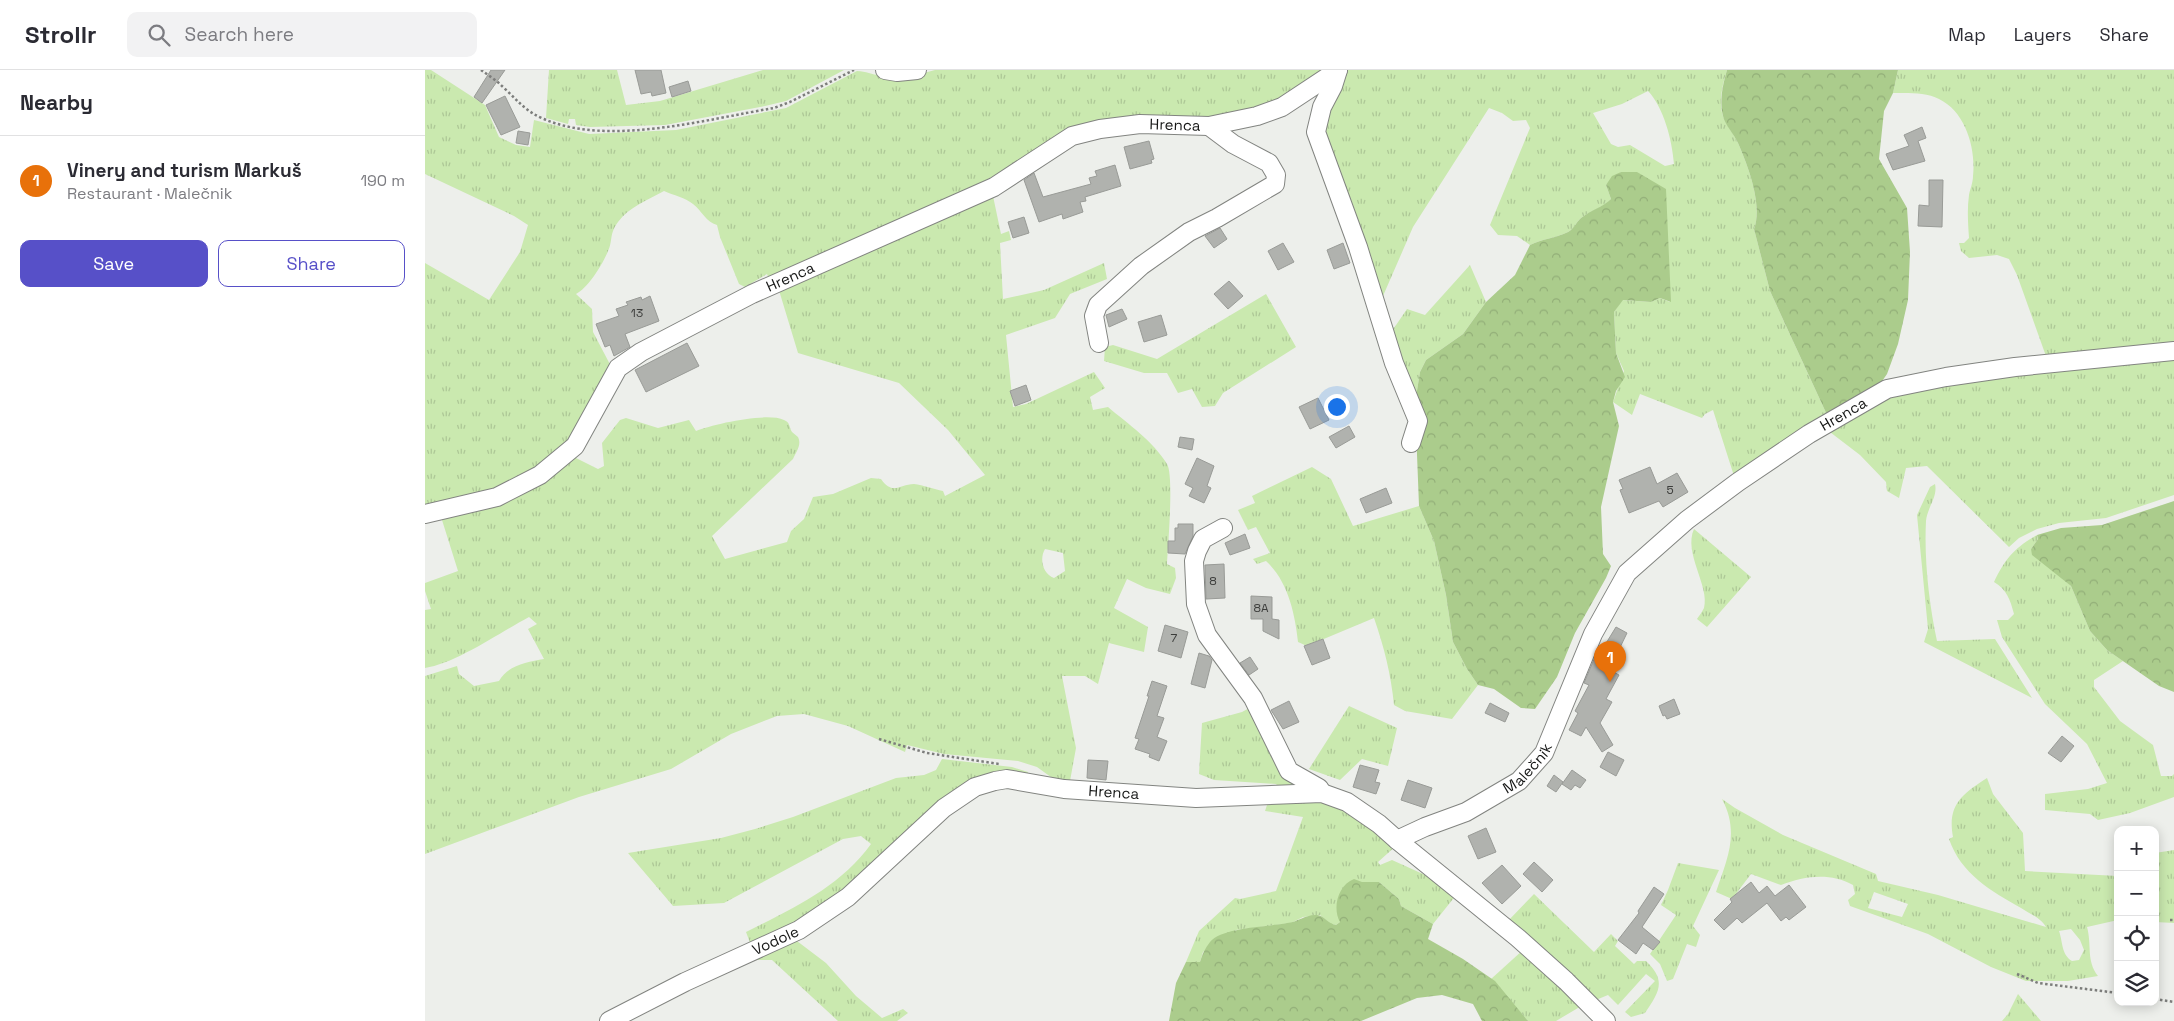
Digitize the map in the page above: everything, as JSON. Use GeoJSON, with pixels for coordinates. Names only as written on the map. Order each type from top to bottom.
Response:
{"type":"FeatureCollection","features":[{"type":"Feature","properties":{"kind":"street"},"geometry":{"type":"LineString","coordinates":[[885,70],[897,72],[917,70]]}},
{"type":"Feature","properties":{"kind":"street"},"geometry":{"type":"LineString","coordinates":[[1338,70],[1333,86],[1321,107],[1316,132],[1358,247],[1394,364],[1410,398],[1418,421],[1411,443]]}},
{"type":"Feature","properties":{"kind":"street","name":"Hrenca"},"geometry":{"type":"LineString","coordinates":[[425,514],[497,497],[540,475],[575,446],[618,368],[641,352],[752,294],[994,187],[1072,136],[1101,129],[1140,124],[1209,126],[1257,116],[1282,107],[1338,70]]}},
{"type":"Feature","properties":{"kind":"street","name":"Hrenca"},"geometry":{"type":"LineString","coordinates":[[1099,343],[1093,316],[1098,305],[1141,266],[1189,232],[1275,184],[1276,175],[1269,163],[1233,144],[1209,126]]}},
{"type":"Feature","properties":{"kind":"street","name":"Hrenca"},"geometry":{"type":"LineString","coordinates":[[1593,634],[1627,573],[1687,520],[1738,482],[1809,434],[1887,390],[1945,377],[2015,367],[2174,351]]}},
{"type":"Feature","properties":{"kind":"street","name":"Hrenca"},"geometry":{"type":"LineString","coordinates":[[1223,528],[1203,539],[1194,561],[1196,604],[1207,635],[1253,698],[1289,771],[1319,788],[1322,793]]}},
{"type":"Feature","properties":{"kind":"street","name":"Malečnik"},"geometry":{"type":"LineString","coordinates":[[1397,840],[1465,812],[1494,797],[1519,781],[1534,766],[1544,753],[1593,634]]}},
{"type":"Feature","properties":{"kind":"street","name":"Hrenca"},"geometry":{"type":"LineString","coordinates":[[920,828],[957,798],[975,787],[1007,779],[1064,789],[1196,798],[1322,793],[1347,802],[1379,824],[1397,840]]}},
{"type":"Feature","properties":{"kind":"street","name":"Vodole"},"geometry":{"type":"LineString","coordinates":[[609,1021],[685,982],[799,930],[848,897],[920,828]]}},
{"type":"Feature","properties":{"kind":"street"},"geometry":{"type":"LineString","coordinates":[[1397,840],[1518,938],[1607,1021]]}},
{"type":"Feature","properties":{"kind":"path"},"geometry":{"type":"LineString","coordinates":[[481,70],[501,85],[523,108],[543,119],[569,128],[599,130],[672,127],[774,108],[854,70]]}},
{"type":"Feature","properties":{"kind":"path"},"geometry":{"type":"LineString","coordinates":[[879,740],[927,753],[1001,764]]}},
{"type":"Feature","properties":{"kind":"path"},"geometry":{"type":"LineString","coordinates":[[2017,974],[2038,983],[2114,992]]}},
{"type":"Feature","properties":{"kind":"path"},"geometry":{"type":"LineString","coordinates":[[2159,1000],[2174,1002]]}},
{"type":"Feature","properties":{"kind":"green space"},"geometry":{"type":"Polygon","coordinates":[[[425,70],[431,70],[485,105],[499,137],[516,145],[530,147],[534,120],[589,134],[676,130],[786,108],[857,71],[894,76],[935,70],[1328,70],[1304,87],[1261,108],[1227,117],[1075,127],[1054,136],[1054,139],[1004,176],[770,281],[767,274],[745,287],[739,284],[717,225],[707,219],[690,202],[664,191],[639,204],[622,217],[613,230],[606,256],[599,269],[585,287],[576,294],[592,309],[593,332],[614,372],[563,451],[545,466],[491,492],[425,510],[425,263],[489,300],[520,252],[528,225],[514,216],[425,174],[425,70]]]}},
{"type":"Feature","properties":{"kind":"green space"},"geometry":{"type":"Polygon","coordinates":[[[549,70],[617,70],[626,105],[660,101],[763,70],[844,70],[786,101],[765,106],[665,125],[590,127],[576,125],[575,119],[569,119],[568,124],[546,118],[549,70]]]}},
{"type":"Feature","properties":{"kind":"green space"},"geometry":{"type":"Polygon","coordinates":[[[1348,70],[1727,70],[1722,93],[1722,110],[1724,119],[1742,152],[1750,174],[1757,209],[1754,229],[1770,291],[1828,417],[1734,476],[1713,410],[1702,418],[1640,394],[1632,415],[1613,402],[1624,371],[1616,353],[1614,312],[1622,300],[1651,302],[1660,298],[1670,302],[1637,172],[1621,172],[1606,185],[1611,199],[1581,218],[1568,232],[1530,245],[1517,236],[1498,235],[1490,225],[1530,128],[1526,120],[1513,121],[1502,113],[1489,108],[1413,227],[1383,296],[1390,325],[1394,328],[1407,309],[1425,315],[1470,265],[1486,302],[1463,334],[1426,360],[1420,372],[1415,403],[1322,138],[1331,99],[1348,70]],[[1648,91],[1622,104],[1593,113],[1611,144],[1618,147],[1630,145],[1665,166],[1674,164],[1663,115],[1648,91]]]}},
{"type":"Feature","properties":{"kind":"green space"},"geometry":{"type":"Polygon","coordinates":[[[1727,70],[1898,70],[1893,93],[1884,111],[1879,159],[1907,208],[1910,252],[1908,300],[1898,344],[1887,374],[1878,387],[1828,417],[1770,291],[1754,229],[1757,209],[1750,174],[1742,152],[1723,116],[1721,104],[1727,70]]]}},
{"type":"Feature","properties":{"kind":"green space"},"geometry":{"type":"Polygon","coordinates":[[[1898,70],[2174,70],[2174,347],[2047,359],[2017,275],[2009,259],[1997,255],[1969,258],[1961,251],[1959,243],[1964,243],[1969,238],[1968,206],[1974,165],[1971,143],[1962,122],[1948,105],[1939,99],[1917,93],[1893,93],[1898,70]]]}},
{"type":"Feature","properties":{"kind":"green space"},"geometry":{"type":"Polygon","coordinates":[[[1621,172],[1637,172],[1666,189],[1671,302],[1660,298],[1651,302],[1623,300],[1614,312],[1616,353],[1625,377],[1616,391],[1613,402],[1619,426],[1601,507],[1603,554],[1611,566],[1575,633],[1557,677],[1535,709],[1521,708],[1494,689],[1478,685],[1453,642],[1446,595],[1434,541],[1419,506],[1415,403],[1420,372],[1426,360],[1463,334],[1486,302],[1515,275],[1530,245],[1568,232],[1581,218],[1608,202],[1611,199],[1606,185],[1612,176],[1621,172]]]}},
{"type":"Feature","properties":{"kind":"green space"},"geometry":{"type":"Polygon","coordinates":[[[993,196],[1001,234],[1009,231],[1011,240],[1000,243],[1003,299],[1044,290],[1104,263],[1107,279],[1070,294],[1055,318],[1006,335],[1013,407],[1026,404],[1094,372],[1105,388],[1090,397],[1093,410],[1108,407],[1155,448],[1167,464],[1169,471],[1170,511],[1167,564],[1175,568],[1176,578],[1170,594],[1146,588],[1127,579],[1114,608],[1148,627],[1144,652],[1109,643],[1098,684],[1085,676],[1062,676],[1076,748],[1070,781],[1055,780],[1037,767],[1018,761],[944,754],[907,745],[905,752],[848,726],[804,714],[777,716],[731,734],[671,769],[579,797],[425,854],[425,676],[457,666],[459,674],[474,686],[499,681],[507,671],[513,668],[544,659],[528,629],[537,624],[529,617],[464,654],[425,668],[425,610],[431,609],[425,591],[425,583],[458,571],[442,520],[447,513],[570,455],[598,469],[604,466],[602,443],[620,420],[626,418],[658,428],[689,420],[696,431],[740,420],[765,417],[776,418],[787,422],[792,432],[798,437],[799,446],[793,459],[712,536],[725,559],[787,542],[791,531],[804,519],[813,497],[833,494],[871,478],[881,479],[889,487],[893,488],[909,484],[925,486],[943,491],[945,496],[985,475],[948,430],[899,383],[798,353],[778,287],[993,196]],[[1045,549],[1043,553],[1043,566],[1047,573],[1054,578],[1065,571],[1063,553],[1045,549]]]}},
{"type":"Feature","properties":{"kind":"green space"},"geometry":{"type":"Polygon","coordinates":[[[1266,294],[1296,347],[1223,393],[1215,406],[1202,407],[1192,389],[1178,393],[1167,373],[1144,373],[1104,361],[1105,347],[1113,345],[1157,359],[1266,294]]]}},
{"type":"Feature","properties":{"kind":"green space"},"geometry":{"type":"Polygon","coordinates":[[[2174,356],[2174,495],[2106,518],[2059,523],[2037,529],[2019,538],[2009,547],[1927,466],[1906,468],[1899,498],[1887,491],[1886,482],[1860,455],[1826,429],[1877,402],[1929,386],[2174,356]]]}},
{"type":"Feature","properties":{"kind":"green space"},"geometry":{"type":"Polygon","coordinates":[[[1312,467],[1331,479],[1353,526],[1419,506],[1434,541],[1446,595],[1453,642],[1478,685],[1452,719],[1405,711],[1394,705],[1387,661],[1374,618],[1307,646],[1298,642],[1289,598],[1280,578],[1266,561],[1257,564],[1253,559],[1270,553],[1256,527],[1248,530],[1238,510],[1255,503],[1252,496],[1312,467]]]}},
{"type":"Feature","properties":{"kind":"green space"},"geometry":{"type":"Polygon","coordinates":[[[1935,484],[1934,498],[1926,521],[1926,566],[1929,597],[1937,641],[1995,639],[2032,698],[1924,642],[1928,629],[1917,515],[1930,487],[1935,484]]]}},
{"type":"Feature","properties":{"kind":"green space"},"geometry":{"type":"Polygon","coordinates":[[[2174,501],[2174,692],[2159,686],[2107,650],[2090,631],[2071,586],[2032,555],[2031,549],[2038,539],[2037,535],[2061,528],[2102,525],[2174,501]]]}},
{"type":"Feature","properties":{"kind":"green space"},"geometry":{"type":"Polygon","coordinates":[[[1694,529],[1751,577],[1707,627],[1697,619],[1704,608],[1705,599],[1692,548],[1694,529]]]}},
{"type":"Feature","properties":{"kind":"green space"},"geometry":{"type":"Polygon","coordinates":[[[2037,535],[2038,539],[2031,549],[2071,586],[2090,631],[2107,650],[2123,661],[2094,680],[2094,687],[2120,721],[2153,745],[2161,776],[2172,776],[2174,774],[2174,797],[2130,813],[2098,820],[2090,814],[2045,810],[2045,794],[2088,789],[2107,783],[2087,744],[2045,704],[2002,637],[1997,620],[2008,620],[2014,614],[2007,595],[1994,582],[2011,555],[2037,535]]]}},
{"type":"Feature","properties":{"kind":"green space"},"geometry":{"type":"Polygon","coordinates":[[[1253,706],[1267,731],[1314,787],[1281,790],[1276,784],[1214,780],[1199,774],[1202,723],[1242,712],[1253,706]]]}},
{"type":"Feature","properties":{"kind":"green space"},"geometry":{"type":"Polygon","coordinates":[[[1349,706],[1397,728],[1388,766],[1362,759],[1340,780],[1309,769],[1349,706]]]}},
{"type":"Feature","properties":{"kind":"green space"},"geometry":{"type":"Polygon","coordinates":[[[942,759],[1012,767],[1028,772],[1028,776],[991,775],[845,892],[752,948],[746,932],[781,915],[830,885],[859,859],[871,844],[861,836],[843,839],[724,903],[673,906],[628,853],[721,838],[755,829],[793,817],[896,778],[924,775],[936,770],[942,759]]]}},
{"type":"Feature","properties":{"kind":"green space"},"geometry":{"type":"Polygon","coordinates":[[[1987,778],[1993,794],[2023,833],[2025,871],[2114,876],[2114,921],[2087,927],[2092,965],[2098,976],[2068,981],[2026,981],[1991,967],[1928,934],[1850,906],[1848,900],[1855,894],[1853,885],[1835,878],[1799,879],[1781,885],[1751,874],[1732,899],[1716,892],[1730,846],[1731,835],[1727,811],[1722,799],[1783,835],[1876,874],[1878,881],[1938,895],[2046,927],[2038,919],[1978,880],[1969,872],[1954,851],[1949,839],[1953,837],[1952,817],[1958,801],[1970,789],[1987,778]],[[1874,892],[1868,908],[1902,917],[1908,904],[1874,892]],[[2071,929],[2059,931],[2066,955],[2072,961],[2079,960],[2084,950],[2080,940],[2071,929]]]}},
{"type":"Feature","properties":{"kind":"green space"},"geometry":{"type":"Polygon","coordinates":[[[1283,797],[1339,803],[1397,845],[1378,862],[1380,865],[1392,860],[1434,879],[1457,894],[1433,924],[1401,906],[1399,899],[1379,882],[1362,882],[1340,922],[1336,925],[1331,924],[1320,915],[1303,917],[1291,923],[1236,930],[1203,952],[1200,962],[1186,962],[1199,931],[1235,898],[1240,899],[1276,891],[1303,817],[1265,811],[1269,799],[1283,797]]]}},
{"type":"Feature","properties":{"kind":"green space"},"geometry":{"type":"Polygon","coordinates":[[[2174,850],[2174,923],[2159,922],[2159,852],[2174,850]]]}},
{"type":"Feature","properties":{"kind":"green space"},"geometry":{"type":"Polygon","coordinates":[[[1678,863],[1719,870],[1693,926],[1700,935],[1696,947],[1687,944],[1673,979],[1667,981],[1660,964],[1650,954],[1676,915],[1661,905],[1678,863]]]}},
{"type":"Feature","properties":{"kind":"green space"},"geometry":{"type":"Polygon","coordinates":[[[1354,879],[1362,882],[1379,882],[1399,899],[1401,906],[1433,924],[1428,939],[1463,959],[1495,981],[1528,1021],[1482,1021],[1473,1004],[1442,995],[1417,998],[1361,1021],[1169,1021],[1176,983],[1186,962],[1200,962],[1210,942],[1216,937],[1235,930],[1291,922],[1313,915],[1319,915],[1336,925],[1340,922],[1337,910],[1338,897],[1344,886],[1354,879]]]}},
{"type":"Feature","properties":{"kind":"green space"},"geometry":{"type":"Polygon","coordinates":[[[1534,894],[1594,952],[1611,934],[1618,941],[1615,946],[1634,964],[1637,961],[1646,961],[1653,968],[1659,981],[1659,987],[1645,1013],[1631,1017],[1625,1012],[1655,981],[1646,974],[1618,1005],[1608,995],[1591,1002],[1507,922],[1534,894]]]}},
{"type":"Feature","properties":{"kind":"green space"},"geometry":{"type":"Polygon","coordinates":[[[793,938],[826,963],[856,996],[882,1018],[903,1009],[908,1013],[897,1021],[838,1021],[772,960],[742,960],[793,938]]]}},
{"type":"Feature","properties":{"kind":"green space"},"geometry":{"type":"Polygon","coordinates":[[[1523,950],[1583,1005],[1556,1021],[1528,1021],[1491,979],[1523,950]]]}},
{"type":"Feature","properties":{"kind":"green space"},"geometry":{"type":"Polygon","coordinates":[[[2018,994],[2041,1021],[2002,1021],[2008,1014],[2018,994]]]}},
{"type":"Feature","properties":{"kind":"building"},"geometry":{"type":"Polygon","coordinates":[[[491,70],[505,70],[482,103],[474,97],[491,70]]]}},
{"type":"Feature","properties":{"kind":"building"},"geometry":{"type":"Polygon","coordinates":[[[635,70],[661,70],[666,93],[652,96],[651,92],[641,94],[635,70]]]}},
{"type":"Feature","properties":{"kind":"building"},"geometry":{"type":"Polygon","coordinates":[[[688,81],[691,91],[672,97],[669,87],[688,81]]]}},
{"type":"Feature","properties":{"kind":"building"},"geometry":{"type":"Polygon","coordinates":[[[505,96],[520,127],[501,135],[486,105],[505,96]]]}},
{"type":"Feature","properties":{"kind":"building"},"geometry":{"type":"Polygon","coordinates":[[[1922,127],[1926,138],[1918,141],[1925,161],[1893,170],[1886,154],[1909,146],[1904,135],[1922,127]]]}},
{"type":"Feature","properties":{"kind":"building"},"geometry":{"type":"Polygon","coordinates":[[[518,131],[530,133],[528,145],[516,143],[518,131]]]}},
{"type":"Feature","properties":{"kind":"building"},"geometry":{"type":"Polygon","coordinates":[[[1149,141],[1154,159],[1151,160],[1152,163],[1130,169],[1124,147],[1149,141]]]}},
{"type":"Feature","properties":{"kind":"building"},"geometry":{"type":"Polygon","coordinates":[[[1115,165],[1121,186],[1085,197],[1086,201],[1080,202],[1083,212],[1063,219],[1062,214],[1039,222],[1024,180],[1034,173],[1043,197],[1091,184],[1089,178],[1097,176],[1095,171],[1115,165]]]}},
{"type":"Feature","properties":{"kind":"building"},"geometry":{"type":"Polygon","coordinates":[[[1929,180],[1943,180],[1942,227],[1918,226],[1919,205],[1929,206],[1929,180]]]}},
{"type":"Feature","properties":{"kind":"building"},"geometry":{"type":"Polygon","coordinates":[[[1024,217],[1029,233],[1013,238],[1008,222],[1024,217]]]}},
{"type":"Feature","properties":{"kind":"building"},"geometry":{"type":"Polygon","coordinates":[[[1220,228],[1227,239],[1214,248],[1205,236],[1220,228]]]}},
{"type":"Feature","properties":{"kind":"building"},"geometry":{"type":"Polygon","coordinates":[[[1283,243],[1294,262],[1278,270],[1268,251],[1283,243]]]}},
{"type":"Feature","properties":{"kind":"building"},"geometry":{"type":"Polygon","coordinates":[[[1343,243],[1350,263],[1334,269],[1327,250],[1343,243]]]}},
{"type":"Feature","properties":{"kind":"building"},"geometry":{"type":"Polygon","coordinates":[[[1229,281],[1243,296],[1228,309],[1214,294],[1229,281]]]}},
{"type":"Feature","properties":{"kind":"building"},"geometry":{"type":"Polygon","coordinates":[[[650,296],[659,321],[625,334],[630,347],[614,356],[610,345],[605,347],[596,324],[619,316],[616,309],[628,305],[626,302],[641,297],[642,300],[650,296]]]}},
{"type":"Feature","properties":{"kind":"building"},"geometry":{"type":"Polygon","coordinates":[[[1122,309],[1127,319],[1109,327],[1106,315],[1122,309]]]}},
{"type":"Feature","properties":{"kind":"building"},"geometry":{"type":"Polygon","coordinates":[[[1161,315],[1167,335],[1144,342],[1138,322],[1161,315]]]}},
{"type":"Feature","properties":{"kind":"building"},"geometry":{"type":"Polygon","coordinates":[[[687,343],[699,366],[646,392],[635,370],[687,343]]]}},
{"type":"Feature","properties":{"kind":"building"},"geometry":{"type":"Polygon","coordinates":[[[1026,385],[1031,400],[1015,406],[1010,391],[1026,385]]]}},
{"type":"Feature","properties":{"kind":"building"},"geometry":{"type":"Polygon","coordinates":[[[1318,398],[1329,420],[1310,429],[1299,407],[1318,398]]]}},
{"type":"Feature","properties":{"kind":"building"},"geometry":{"type":"Polygon","coordinates":[[[1349,426],[1355,437],[1336,448],[1329,437],[1349,426]]]}},
{"type":"Feature","properties":{"kind":"building"},"geometry":{"type":"Polygon","coordinates":[[[1180,437],[1194,439],[1192,450],[1178,447],[1180,437]]]}},
{"type":"Feature","properties":{"kind":"building"},"geometry":{"type":"Polygon","coordinates":[[[1197,458],[1214,466],[1207,486],[1211,488],[1204,503],[1189,496],[1193,488],[1185,484],[1197,458]]]}},
{"type":"Feature","properties":{"kind":"building"},"geometry":{"type":"Polygon","coordinates":[[[1650,467],[1657,484],[1677,473],[1688,492],[1663,507],[1659,501],[1629,513],[1620,490],[1623,489],[1619,480],[1650,467]]]}},
{"type":"Feature","properties":{"kind":"building"},"geometry":{"type":"Polygon","coordinates":[[[1386,488],[1392,503],[1366,513],[1360,499],[1386,488]]]}},
{"type":"Feature","properties":{"kind":"building"},"geometry":{"type":"Polygon","coordinates":[[[1178,524],[1193,524],[1193,536],[1185,554],[1168,553],[1168,541],[1175,541],[1175,528],[1178,528],[1178,524]]]}},
{"type":"Feature","properties":{"kind":"building"},"geometry":{"type":"Polygon","coordinates":[[[1245,534],[1250,548],[1230,555],[1225,543],[1245,534]]]}},
{"type":"Feature","properties":{"kind":"building"},"geometry":{"type":"Polygon","coordinates":[[[1224,564],[1225,598],[1206,599],[1205,565],[1224,564]]]}},
{"type":"Feature","properties":{"kind":"building"},"geometry":{"type":"Polygon","coordinates":[[[1251,596],[1272,597],[1272,619],[1279,620],[1279,639],[1263,631],[1263,619],[1251,619],[1251,596]]]}},
{"type":"Feature","properties":{"kind":"building"},"geometry":{"type":"Polygon","coordinates":[[[1165,625],[1188,632],[1181,658],[1158,651],[1165,625]]]}},
{"type":"Feature","properties":{"kind":"building"},"geometry":{"type":"Polygon","coordinates":[[[1616,627],[1627,633],[1611,666],[1613,667],[1610,670],[1619,675],[1606,699],[1612,702],[1600,723],[1613,745],[1602,752],[1586,727],[1581,736],[1569,730],[1578,713],[1575,711],[1589,685],[1584,683],[1595,657],[1597,658],[1616,627]]]}},
{"type":"Feature","properties":{"kind":"building"},"geometry":{"type":"Polygon","coordinates":[[[1323,639],[1330,658],[1312,665],[1304,646],[1323,639]]]}},
{"type":"Feature","properties":{"kind":"building"},"geometry":{"type":"Polygon","coordinates":[[[1199,653],[1209,656],[1212,660],[1205,688],[1191,684],[1199,653]]]}},
{"type":"Feature","properties":{"kind":"building"},"geometry":{"type":"Polygon","coordinates":[[[1250,657],[1258,669],[1249,675],[1240,663],[1250,657]]]}},
{"type":"Feature","properties":{"kind":"building"},"geometry":{"type":"Polygon","coordinates":[[[1152,681],[1167,686],[1157,716],[1164,718],[1157,737],[1167,741],[1159,761],[1149,757],[1150,754],[1135,749],[1139,739],[1135,738],[1152,681]]]}},
{"type":"Feature","properties":{"kind":"building"},"geometry":{"type":"Polygon","coordinates":[[[1674,699],[1680,714],[1667,719],[1665,715],[1663,716],[1659,706],[1674,699]]]}},
{"type":"Feature","properties":{"kind":"building"},"geometry":{"type":"Polygon","coordinates":[[[1289,701],[1299,722],[1283,729],[1271,710],[1289,701]]]}},
{"type":"Feature","properties":{"kind":"building"},"geometry":{"type":"Polygon","coordinates":[[[1490,703],[1509,713],[1505,722],[1485,713],[1490,703]]]}},
{"type":"Feature","properties":{"kind":"building"},"geometry":{"type":"Polygon","coordinates":[[[2062,736],[2074,746],[2061,762],[2048,753],[2062,736]]]}},
{"type":"Feature","properties":{"kind":"building"},"geometry":{"type":"Polygon","coordinates":[[[1608,752],[1624,760],[1616,776],[1600,767],[1608,752]]]}},
{"type":"Feature","properties":{"kind":"building"},"geometry":{"type":"Polygon","coordinates":[[[1088,760],[1108,761],[1106,780],[1087,778],[1088,760]]]}},
{"type":"Feature","properties":{"kind":"building"},"geometry":{"type":"Polygon","coordinates":[[[1360,765],[1379,770],[1375,782],[1380,783],[1376,794],[1353,787],[1360,765]]]}},
{"type":"Feature","properties":{"kind":"building"},"geometry":{"type":"Polygon","coordinates":[[[1572,770],[1586,780],[1580,788],[1575,785],[1571,790],[1562,784],[1572,770]]]}},
{"type":"Feature","properties":{"kind":"building"},"geometry":{"type":"Polygon","coordinates":[[[1554,775],[1563,782],[1556,792],[1547,786],[1554,775]]]}},
{"type":"Feature","properties":{"kind":"building"},"geometry":{"type":"Polygon","coordinates":[[[1408,780],[1432,788],[1425,808],[1401,800],[1408,780]]]}},
{"type":"Feature","properties":{"kind":"building"},"geometry":{"type":"Polygon","coordinates":[[[1486,828],[1496,852],[1478,859],[1468,836],[1486,828]]]}},
{"type":"Feature","properties":{"kind":"building"},"geometry":{"type":"Polygon","coordinates":[[[1534,862],[1553,880],[1542,892],[1523,874],[1534,862]]]}},
{"type":"Feature","properties":{"kind":"building"},"geometry":{"type":"Polygon","coordinates":[[[1502,865],[1521,886],[1502,904],[1482,883],[1502,865]]]}},
{"type":"Feature","properties":{"kind":"building"},"geometry":{"type":"Polygon","coordinates":[[[1751,882],[1759,893],[1767,886],[1775,896],[1789,885],[1806,907],[1789,920],[1786,917],[1781,921],[1767,903],[1742,923],[1737,918],[1724,930],[1714,920],[1732,902],[1730,899],[1751,882]]]}},
{"type":"Feature","properties":{"kind":"building"},"geometry":{"type":"Polygon","coordinates":[[[1654,887],[1664,894],[1642,927],[1660,942],[1653,950],[1643,943],[1636,954],[1618,940],[1639,913],[1638,911],[1654,887]]]}},
{"type":"Feature","properties":{"kind":"place","name":"Vinery and turism Markuš"},"geometry":{"type":"Point","coordinates":[1610,682]}}]}
